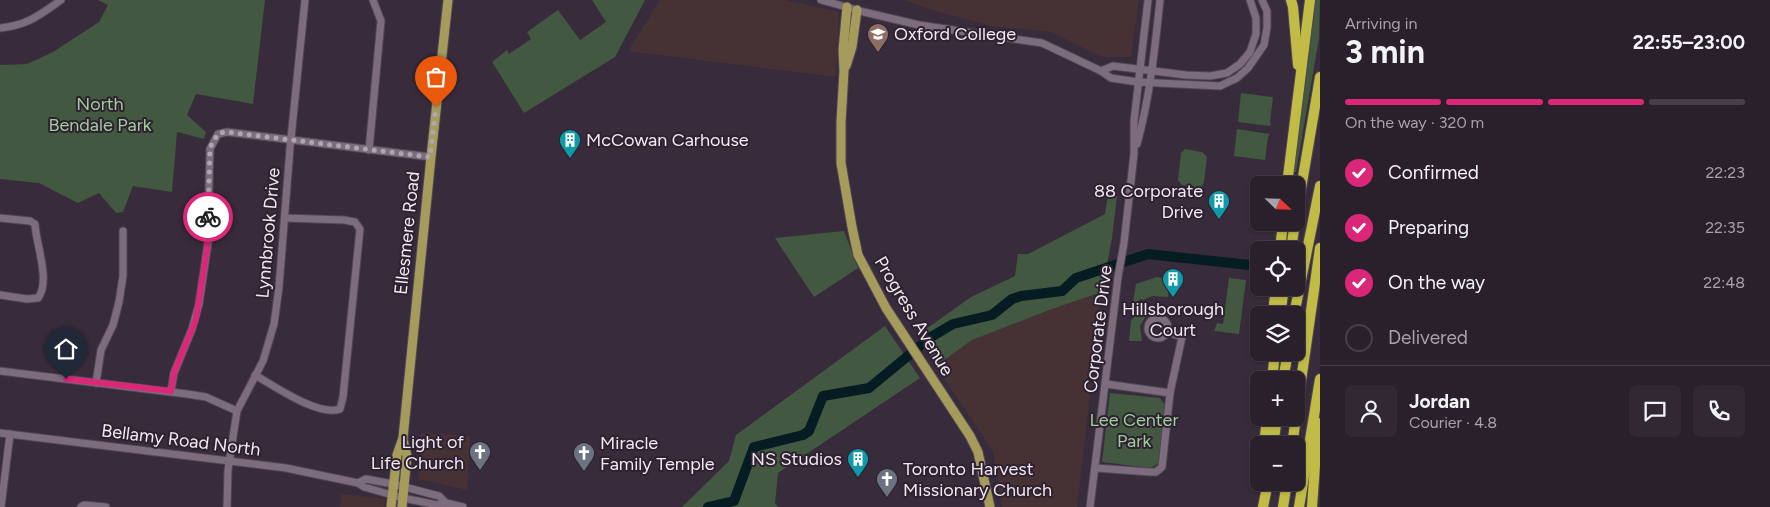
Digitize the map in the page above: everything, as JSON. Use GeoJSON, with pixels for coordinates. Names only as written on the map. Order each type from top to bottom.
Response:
{"type":"FeatureCollection","features":[{"type":"Feature","properties":{"kind":"highway"},"geometry":{"type":"LineString","coordinates":[[1291,0],[1299,81]]}},
{"type":"Feature","properties":{"kind":"highway"},"geometry":{"type":"LineString","coordinates":[[1288,176],[1310,0]]}},
{"type":"Feature","properties":{"kind":"highway"},"geometry":{"type":"LineString","coordinates":[[1303,176],[1320,77]]}},
{"type":"Feature","properties":{"kind":"highway"},"geometry":{"type":"LineString","coordinates":[[1296,306],[1320,186]]}},
{"type":"Feature","properties":{"kind":"highway"},"geometry":{"type":"LineString","coordinates":[[1303,371],[1320,248]]}},
{"type":"Feature","properties":{"kind":"highway"},"geometry":{"type":"LineString","coordinates":[[1299,507],[1320,382]]}},
{"type":"Feature","properties":{"kind":"highway"},"geometry":{"type":"LineString","coordinates":[[1312,507],[1320,382]]}},
{"type":"Feature","properties":{"kind":"highway"},"geometry":{"type":"LineString","coordinates":[[1262,491],[1262,507]]}},
{"type":"Feature","properties":{"kind":"highway"},"geometry":{"type":"LineString","coordinates":[[1262,507],[1266,491]]}},
{"type":"Feature","properties":{"kind":"highway"},"geometry":{"type":"LineString","coordinates":[[1283,507],[1286,491]]}},
{"type":"Feature","properties":{"kind":"main road","name":"Ellesmere Road"},"geometry":{"type":"LineString","coordinates":[[391,507],[397,455],[403,440],[430,157],[448,0]]}},
{"type":"Feature","properties":{"kind":"main road","name":"Progress Avenue"},"geometry":{"type":"LineString","coordinates":[[847,7],[843,50],[841,164],[850,221],[858,255],[886,308],[970,436],[978,452],[990,507]]}},
{"type":"Feature","properties":{"kind":"main road","name":"Progress Avenue"},"geometry":{"type":"LineString","coordinates":[[844,71],[852,47],[857,10]]}},
{"type":"Feature","properties":{"kind":"main road","name":"Ellesmere Road"},"geometry":{"type":"LineString","coordinates":[[402,503],[407,456],[403,440]]}},
{"type":"Feature","properties":{"kind":"street"},"geometry":{"type":"LineString","coordinates":[[0,28],[18,26],[27,22],[61,0]]}},
{"type":"Feature","properties":{"kind":"street","name":"Lynnbrook Drive"},"geometry":{"type":"LineString","coordinates":[[227,507],[230,460],[238,411],[263,360],[274,324],[305,0]]}},
{"type":"Feature","properties":{"kind":"street"},"geometry":{"type":"LineString","coordinates":[[368,150],[381,21],[373,0]]}},
{"type":"Feature","properties":{"kind":"street"},"geometry":{"type":"LineString","coordinates":[[821,0],[947,30],[1042,43],[1101,70],[1111,78],[1138,82],[1220,86],[1237,78],[1248,68],[1264,45],[1268,28],[1267,11],[1262,0]]}},
{"type":"Feature","properties":{"kind":"street","name":"Corporate Drive"},"geometry":{"type":"LineString","coordinates":[[1090,507],[1118,277],[1124,245],[1134,154],[1134,121],[1148,0]]}},
{"type":"Feature","properties":{"kind":"street","name":"Corporate Drive"},"geometry":{"type":"LineString","coordinates":[[1134,154],[1145,115],[1160,0]]}},
{"type":"Feature","properties":{"kind":"street"},"geometry":{"type":"LineString","coordinates":[[1101,70],[1113,66],[1186,75],[1210,76],[1227,73],[1240,64],[1250,52],[1256,34],[1256,18],[1250,0]]}},
{"type":"Feature","properties":{"kind":"street"},"geometry":{"type":"LineString","coordinates":[[171,391],[174,373],[196,319],[209,236],[210,149],[219,133],[227,132],[430,157]]}},
{"type":"Feature","properties":{"kind":"street"},"geometry":{"type":"LineString","coordinates":[[0,218],[30,221],[35,224],[43,279],[42,292],[38,298],[27,299],[0,295]]}},
{"type":"Feature","properties":{"kind":"street"},"geometry":{"type":"LineString","coordinates":[[255,376],[315,408],[327,411],[340,409],[343,397],[360,229],[355,222],[350,221],[285,218]]}},
{"type":"Feature","properties":{"kind":"street"},"geometry":{"type":"LineString","coordinates":[[96,382],[101,350],[112,325],[119,302],[123,276],[123,231]]}},
{"type":"Feature","properties":{"kind":"street"},"geometry":{"type":"LineString","coordinates":[[1096,468],[1156,472],[1162,467],[1170,393],[1182,337],[1167,332]]}},
{"type":"Feature","properties":{"kind":"street"},"geometry":{"type":"LineString","coordinates":[[0,371],[171,391],[206,397],[238,411]]}},
{"type":"Feature","properties":{"kind":"street"},"geometry":{"type":"LineString","coordinates":[[1106,384],[1170,393]]}},
{"type":"Feature","properties":{"kind":"street","name":"Bellamy Road North"},"geometry":{"type":"LineString","coordinates":[[0,433],[286,468],[358,483],[364,487],[392,495],[402,503],[437,505],[446,503],[463,507]]}},
{"type":"Feature","properties":{"kind":"street"},"geometry":{"type":"LineString","coordinates":[[1,507],[10,434]]}},
{"type":"Feature","properties":{"kind":"street","name":"Bellamy Road North"},"geometry":{"type":"LineString","coordinates":[[358,483],[366,479],[393,484],[439,496],[446,503]]}},
{"type":"Feature","properties":{"kind":"street"},"geometry":{"type":"LineString","coordinates":[[81,507],[84,505],[106,507]]}},
{"type":"Feature","properties":{"kind":"shaded area"},"geometry":{"type":"Polygon","coordinates":[[[660,0],[785,0],[839,12],[836,77],[628,51],[660,0]]]}},
{"type":"Feature","properties":{"kind":"shaded area"},"geometry":{"type":"Polygon","coordinates":[[[904,0],[1139,0],[1131,57],[1102,57],[1051,32],[992,26],[932,10],[904,0]]]}},
{"type":"Feature","properties":{"kind":"shaded area"},"geometry":{"type":"Polygon","coordinates":[[[1102,292],[1077,507],[1002,507],[993,451],[936,366],[972,340],[1102,292]]]}},
{"type":"Feature","properties":{"kind":"shaded area"},"geometry":{"type":"Polygon","coordinates":[[[421,433],[470,436],[467,490],[418,479],[421,433]]]}},
{"type":"Feature","properties":{"kind":"shaded area"},"geometry":{"type":"Polygon","coordinates":[[[342,494],[385,499],[384,507],[340,507],[342,494]]]}},
{"type":"Feature","properties":{"kind":"green space","name":"North Bendale Park"},"geometry":{"type":"Polygon","coordinates":[[[98,0],[265,0],[253,104],[196,94],[187,115],[206,132],[204,139],[177,132],[172,192],[133,186],[123,212],[116,213],[99,193],[78,203],[39,183],[0,179],[0,65],[27,64],[53,52],[99,22],[108,5],[98,0]]]}},
{"type":"Feature","properties":{"kind":"green space"},"geometry":{"type":"Polygon","coordinates":[[[592,0],[645,0],[615,57],[524,113],[492,62],[507,50],[509,54],[531,39],[527,32],[558,10],[580,40],[606,22],[592,0]]]}},
{"type":"Feature","properties":{"kind":"green space"},"geometry":{"type":"Polygon","coordinates":[[[1314,0],[1320,0],[1319,38],[1296,172],[1293,172],[1314,0]]]}},
{"type":"Feature","properties":{"kind":"green space"},"geometry":{"type":"Polygon","coordinates":[[[1241,93],[1273,97],[1271,125],[1238,122],[1241,93]]]}},
{"type":"Feature","properties":{"kind":"green space"},"geometry":{"type":"Polygon","coordinates":[[[1237,129],[1270,134],[1265,160],[1234,156],[1237,129]]]}},
{"type":"Feature","properties":{"kind":"green space"},"geometry":{"type":"Polygon","coordinates":[[[1185,149],[1202,152],[1207,157],[1204,182],[1201,188],[1182,185],[1178,180],[1181,153],[1185,149]]]}},
{"type":"Feature","properties":{"kind":"green space"},"geometry":{"type":"Polygon","coordinates":[[[1108,195],[1117,196],[1112,238],[1102,292],[972,340],[936,366],[919,334],[971,297],[1015,276],[1018,254],[1028,254],[1105,214],[1108,195]]]}},
{"type":"Feature","properties":{"kind":"green space"},"geometry":{"type":"Polygon","coordinates":[[[844,231],[858,268],[814,297],[775,238],[844,231]]]}},
{"type":"Feature","properties":{"kind":"green space"},"geometry":{"type":"Polygon","coordinates":[[[1157,277],[1170,279],[1168,297],[1152,296],[1141,299],[1132,310],[1136,284],[1157,277]]]}},
{"type":"Feature","properties":{"kind":"green space"},"geometry":{"type":"Polygon","coordinates":[[[1229,278],[1246,280],[1239,334],[1214,331],[1217,323],[1223,324],[1229,278]]]}},
{"type":"Feature","properties":{"kind":"green space"},"geometry":{"type":"Polygon","coordinates":[[[1140,308],[1146,316],[1140,326],[1142,341],[1129,341],[1131,321],[1140,308]]]}},
{"type":"Feature","properties":{"kind":"green space"},"geometry":{"type":"Polygon","coordinates":[[[885,326],[920,378],[778,473],[775,503],[778,507],[682,507],[729,461],[736,435],[885,326]]]}},
{"type":"Feature","properties":{"kind":"green space","name":"Lee Center Park"},"geometry":{"type":"Polygon","coordinates":[[[1110,393],[1160,398],[1166,407],[1158,464],[1150,468],[1102,462],[1110,393]]]}},
{"type":"Feature","properties":{"kind":"waterway"},"geometry":{"type":"LineString","coordinates":[[708,507],[734,501],[754,447],[803,435],[809,431],[823,396],[869,388],[931,337],[953,324],[992,315],[1012,299],[1021,296],[1062,291],[1076,278],[1148,254],[1250,265]]}},
{"type":"Feature","properties":{"kind":"way so far"},"geometry":{"type":"LineString","coordinates":[[208,217],[210,149],[215,137],[219,133],[227,132],[430,157],[436,107]]}},
{"type":"Feature","properties":{"kind":"place","name":"Oxford College"},"geometry":{"type":"Point","coordinates":[878,53]}},
{"type":"Feature","properties":{"kind":"place","name":"McCowan Carhouse"},"geometry":{"type":"Point","coordinates":[570,159]}},
{"type":"Feature","properties":{"kind":"place","name":"88 Corporate Drive"},"geometry":{"type":"Point","coordinates":[1219,220]}},
{"type":"Feature","properties":{"kind":"place","name":"Hillsborough Court"},"geometry":{"type":"Point","coordinates":[1173,298]}},
{"type":"Feature","properties":{"kind":"place","name":"Light of Life Church"},"geometry":{"type":"Point","coordinates":[480,471]}},
{"type":"Feature","properties":{"kind":"place","name":"Miracle Family Temple"},"geometry":{"type":"Point","coordinates":[584,472]}},
{"type":"Feature","properties":{"kind":"place","name":"NS Studios"},"geometry":{"type":"Point","coordinates":[858,478]}},
{"type":"Feature","properties":{"kind":"place","name":"Toronto Harvest Missionary Church"},"geometry":{"type":"Point","coordinates":[887,498]}},
{"type":"Feature","properties":{"kind":"route"},"geometry":{"type":"LineString","coordinates":[[66,379],[171,391],[174,373],[196,319],[209,236],[208,217]]}}]}
